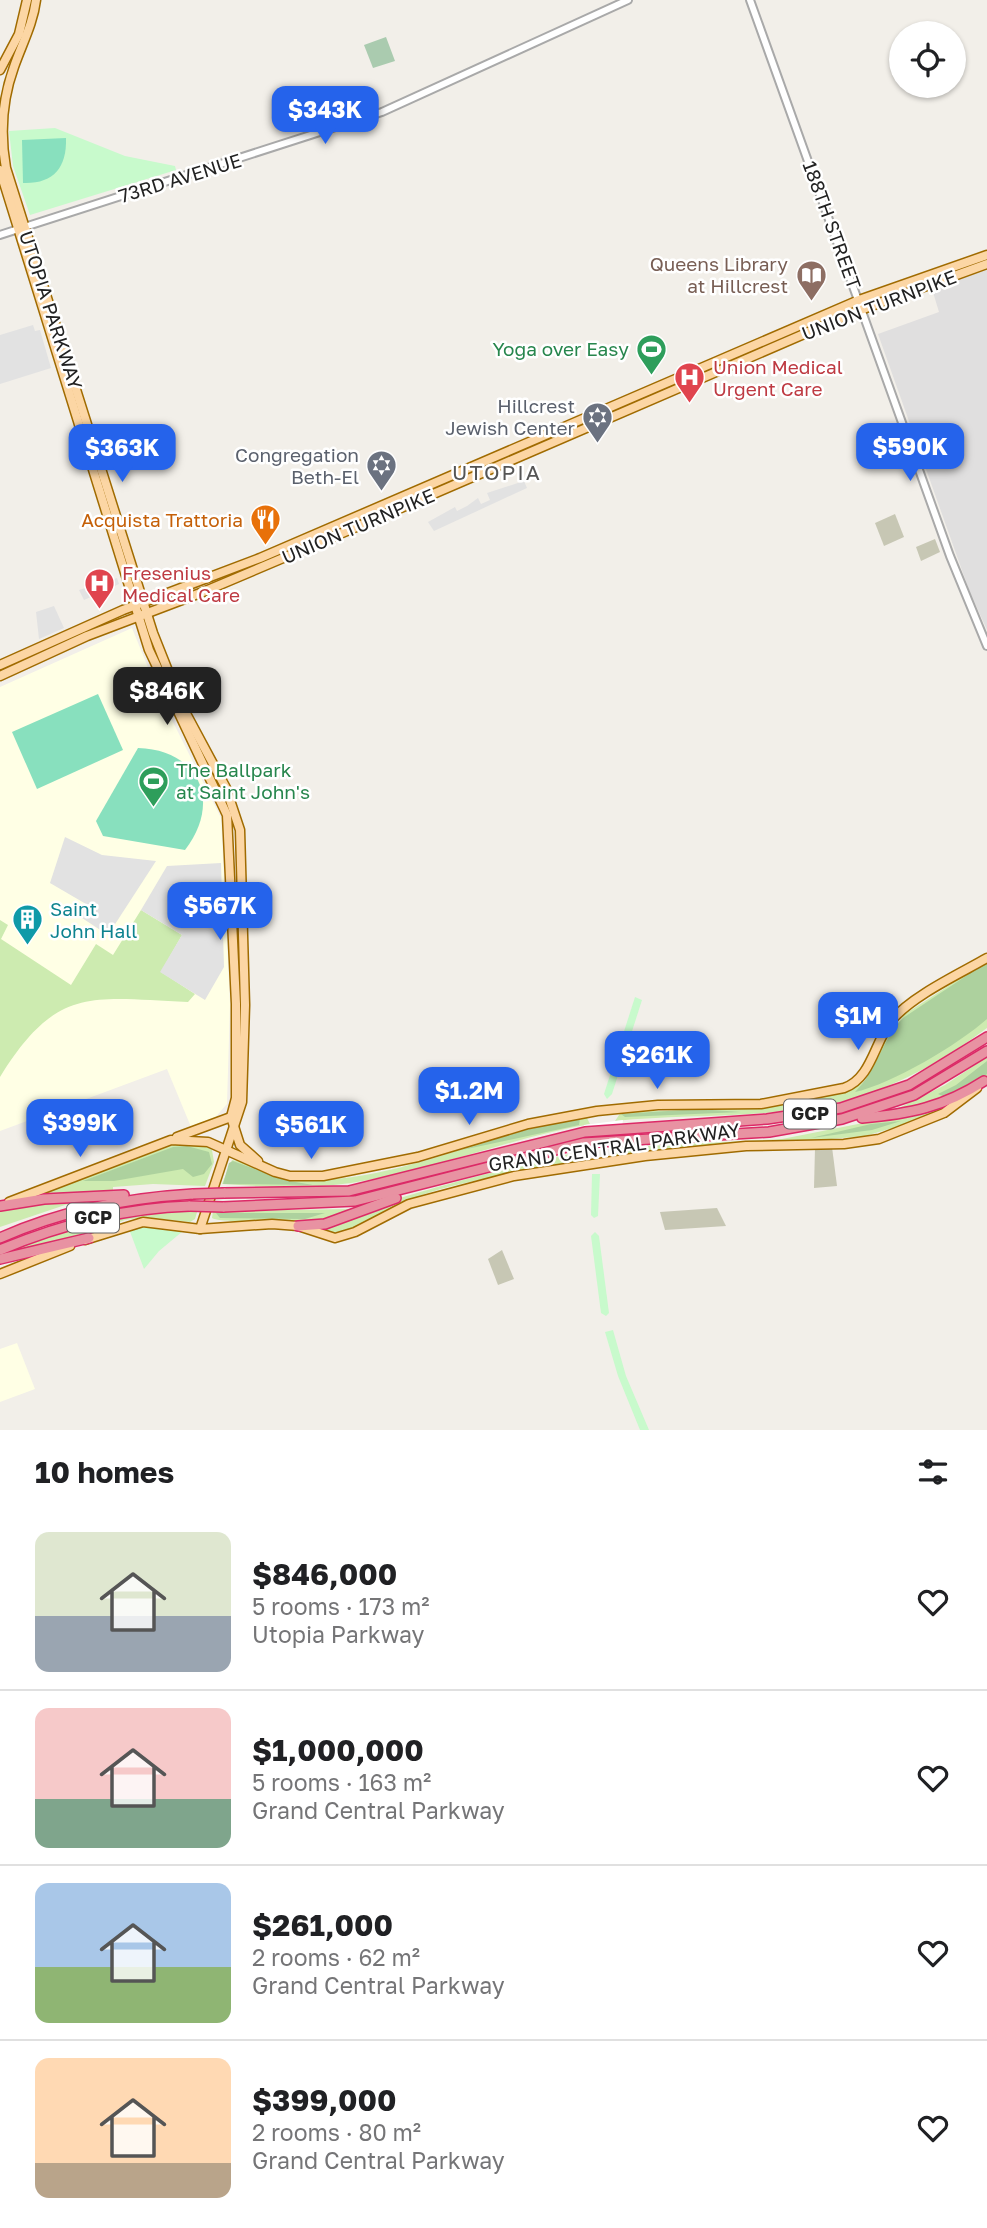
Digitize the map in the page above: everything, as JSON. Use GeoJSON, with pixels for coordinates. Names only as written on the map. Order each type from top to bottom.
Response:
{"type":"FeatureCollection","features":[{"type":"Feature","properties":{"kind":"highway","name":"GRAND CENTRAL PARKWAY"},"geometry":{"type":"LineString","coordinates":[[0,1238],[85,1208],[153,1196],[349,1191],[585,1132],[767,1119],[841,1108],[909,1085],[987,1037]]}},
{"type":"Feature","properties":{"kind":"highway","name":"GRAND CENTRAL PARKWAY"},"geometry":{"type":"LineString","coordinates":[[0,1250],[53,1230],[109,1214],[154,1207],[355,1201],[583,1143],[612,1139],[769,1132],[842,1119],[914,1095],[987,1051]]}},
{"type":"Feature","properties":{"kind":"highway"},"geometry":{"type":"LineString","coordinates":[[842,1119],[931,1107],[955,1100],[986,1080]]}},
{"type":"Feature","properties":{"kind":"highway"},"geometry":{"type":"LineString","coordinates":[[298,1226],[333,1222],[491,1166]]}},
{"type":"Feature","properties":{"kind":"highway"},"geometry":{"type":"LineString","coordinates":[[0,1206],[109,1194],[153,1196]]}},
{"type":"Feature","properties":{"kind":"highway"},"geometry":{"type":"LineString","coordinates":[[0,1259],[89,1238]]}},
{"type":"Feature","properties":{"kind":"main road"},"geometry":{"type":"LineString","coordinates":[[0,70],[4,55],[19,34],[27,0]]}},
{"type":"Feature","properties":{"kind":"main road","name":"UTOPIA PARKWAY"},"geometry":{"type":"LineString","coordinates":[[20,229],[6,168],[1,122],[8,86],[28,34],[36,0]]}},
{"type":"Feature","properties":{"kind":"main road","name":"UTOPIA PARKWAY"},"geometry":{"type":"LineString","coordinates":[[0,170],[165,687],[227,815],[236,1004],[236,1098],[231,1117],[232,1128]]}},
{"type":"Feature","properties":{"kind":"main road","name":"UNION TURNPIKE"},"geometry":{"type":"LineString","coordinates":[[0,665],[861,304],[987,254]]}},
{"type":"Feature","properties":{"kind":"main road","name":"UNION TURNPIKE"},"geometry":{"type":"LineString","coordinates":[[0,676],[87,636],[143,616],[861,304],[987,264]]}},
{"type":"Feature","properties":{"kind":"main road","name":"UTOPIA PARKWAY"},"geometry":{"type":"LineString","coordinates":[[143,616],[182,706],[232,801],[240,830],[245,1005],[242,1102],[200,1229]]}},
{"type":"Feature","properties":{"kind":"main road","name":"GRAND CENTRAL PARKWAY"},"geometry":{"type":"LineString","coordinates":[[0,1206],[171,1140],[208,1142],[290,1176],[346,1173],[418,1157],[528,1125],[612,1109],[761,1104],[844,1088],[865,1073],[876,1046],[894,1018],[987,958]]}},
{"type":"Feature","properties":{"kind":"main road","name":"GRAND CENTRAL PARKWAY"},"geometry":{"type":"LineString","coordinates":[[0,1274],[89,1238],[143,1222],[200,1229],[247,1223],[298,1226],[335,1238],[355,1232],[409,1204],[514,1176],[645,1156],[746,1146],[844,1144],[879,1139],[944,1113],[986,1080]]}},
{"type":"Feature","properties":{"kind":"main road"},"geometry":{"type":"LineString","coordinates":[[171,1140],[231,1117]]}},
{"type":"Feature","properties":{"kind":"main road"},"geometry":{"type":"LineString","coordinates":[[232,1128],[252,1158],[275,1172]]}},
{"type":"Feature","properties":{"kind":"street","name":"73RD AVENUE"},"geometry":{"type":"LineString","coordinates":[[0,235],[382,112],[628,0]]}},
{"type":"Feature","properties":{"kind":"street","name":"188TH STREET"},"geometry":{"type":"LineString","coordinates":[[750,0],[950,555],[987,646]]}},
{"type":"Feature","properties":{"kind":"shaded area"},"geometry":{"type":"Polygon","coordinates":[[[386,37],[395,61],[373,68],[364,45],[386,37]]]}},
{"type":"Feature","properties":{"kind":"shaded area"},"geometry":{"type":"Polygon","coordinates":[[[987,270],[987,630],[969,590],[878,334],[939,312],[932,289],[987,270]]]}},
{"type":"Feature","properties":{"kind":"shaded area"},"geometry":{"type":"Polygon","coordinates":[[[33,325],[35,331],[40,330],[51,368],[0,384],[0,335],[33,325]]]}},
{"type":"Feature","properties":{"kind":"shaded area"},"geometry":{"type":"Polygon","coordinates":[[[524,481],[527,488],[434,531],[428,522],[455,507],[457,511],[478,498],[481,504],[490,500],[487,493],[524,481]]]}},
{"type":"Feature","properties":{"kind":"shaded area"},"geometry":{"type":"Polygon","coordinates":[[[895,514],[904,537],[884,546],[875,523],[895,514]]]}},
{"type":"Feature","properties":{"kind":"shaded area"},"geometry":{"type":"Polygon","coordinates":[[[935,539],[940,552],[921,561],[916,547],[935,539]]]}},
{"type":"Feature","properties":{"kind":"shaded area"},"geometry":{"type":"Polygon","coordinates":[[[117,578],[119,584],[84,600],[79,590],[117,578]]]}},
{"type":"Feature","properties":{"kind":"shaded area"},"geometry":{"type":"Polygon","coordinates":[[[54,606],[64,628],[39,639],[36,612],[54,606]]]}},
{"type":"Feature","properties":{"kind":"shaded area"},"geometry":{"type":"Polygon","coordinates":[[[132,628],[158,692],[221,818],[230,1004],[227,1104],[212,1121],[191,1127],[167,1069],[0,1131],[0,687],[132,628]]]}},
{"type":"Feature","properties":{"kind":"shaded area"},"geometry":{"type":"Polygon","coordinates":[[[65,837],[102,855],[156,861],[108,935],[79,916],[86,904],[50,883],[65,837]]]}},
{"type":"Feature","properties":{"kind":"shaded area"},"geometry":{"type":"Polygon","coordinates":[[[221,863],[224,967],[205,1000],[160,972],[182,935],[141,910],[167,866],[221,863]]]}},
{"type":"Feature","properties":{"kind":"shaded area"},"geometry":{"type":"Polygon","coordinates":[[[832,1147],[837,1186],[814,1188],[815,1148],[832,1147]]]}},
{"type":"Feature","properties":{"kind":"shaded area"},"geometry":{"type":"Polygon","coordinates":[[[717,1208],[726,1226],[665,1230],[660,1212],[717,1208]]]}},
{"type":"Feature","properties":{"kind":"shaded area"},"geometry":{"type":"Polygon","coordinates":[[[502,1250],[514,1279],[498,1285],[488,1259],[502,1250]]]}},
{"type":"Feature","properties":{"kind":"shaded area"},"geometry":{"type":"Polygon","coordinates":[[[17,1343],[35,1389],[0,1402],[0,1349],[17,1343]]]}},
{"type":"Feature","properties":{"kind":"green space"},"geometry":{"type":"Polygon","coordinates":[[[55,128],[125,156],[175,166],[176,170],[30,215],[13,166],[9,131],[55,128]]]}},
{"type":"Feature","properties":{"kind":"green space"},"geometry":{"type":"Polygon","coordinates":[[[66,138],[64,158],[56,172],[43,181],[23,183],[22,140],[66,138]]]}},
{"type":"Feature","properties":{"kind":"green space"},"geometry":{"type":"Polygon","coordinates":[[[98,694],[123,750],[37,789],[12,732],[98,694]]]}},
{"type":"Feature","properties":{"kind":"green space","name":"The Ballpark at Saint John's"},"geometry":{"type":"Polygon","coordinates":[[[138,748],[159,751],[177,758],[190,768],[199,782],[203,797],[202,814],[196,832],[185,850],[103,836],[96,821],[138,748]]]}},
{"type":"Feature","properties":{"kind":"green space"},"geometry":{"type":"Polygon","coordinates":[[[141,910],[182,935],[161,972],[195,994],[188,1002],[101,1000],[79,1004],[59,1012],[40,1026],[20,1047],[0,1077],[0,920],[8,925],[1,939],[71,985],[96,944],[113,955],[141,910]]]}},
{"type":"Feature","properties":{"kind":"green space"},"geometry":{"type":"Polygon","coordinates":[[[987,961],[987,1028],[940,1059],[890,1085],[855,1098],[797,1110],[615,1121],[621,1112],[763,1108],[850,1091],[866,1080],[882,1043],[905,1014],[987,961]]]}},
{"type":"Feature","properties":{"kind":"green space"},"geometry":{"type":"Polygon","coordinates":[[[987,962],[987,1019],[960,1040],[924,1062],[887,1081],[855,1092],[903,1018],[987,962]]]}},
{"type":"Feature","properties":{"kind":"green space"},"geometry":{"type":"Polygon","coordinates":[[[635,997],[642,1000],[612,1094],[607,1099],[604,1094],[635,997]]]}},
{"type":"Feature","properties":{"kind":"green space"},"geometry":{"type":"Polygon","coordinates":[[[987,1057],[987,1077],[980,1082],[932,1104],[897,1109],[945,1085],[987,1057]]]}},
{"type":"Feature","properties":{"kind":"green space"},"geometry":{"type":"Polygon","coordinates":[[[987,1061],[987,1074],[975,1084],[945,1097],[938,1094],[956,1085],[987,1061]]]}},
{"type":"Feature","properties":{"kind":"green space"},"geometry":{"type":"Polygon","coordinates":[[[944,1107],[917,1121],[865,1136],[615,1158],[610,1154],[610,1148],[782,1139],[944,1107]]]}},
{"type":"Feature","properties":{"kind":"green space"},"geometry":{"type":"Polygon","coordinates":[[[698,1109],[741,1112],[625,1117],[621,1114],[698,1109]]]}},
{"type":"Feature","properties":{"kind":"green space"},"geometry":{"type":"Polygon","coordinates":[[[586,1116],[590,1124],[530,1137],[381,1178],[319,1186],[222,1184],[232,1160],[298,1179],[344,1178],[414,1164],[517,1132],[586,1116]]]}},
{"type":"Feature","properties":{"kind":"green space"},"geometry":{"type":"Polygon","coordinates":[[[580,1119],[579,1125],[462,1150],[522,1131],[580,1119]]]}},
{"type":"Feature","properties":{"kind":"green space"},"geometry":{"type":"Polygon","coordinates":[[[901,1121],[872,1130],[811,1138],[871,1124],[901,1121]]]}},
{"type":"Feature","properties":{"kind":"green space"},"geometry":{"type":"Polygon","coordinates":[[[179,1143],[205,1145],[212,1150],[214,1162],[205,1186],[153,1184],[113,1187],[113,1192],[31,1198],[179,1143]]]}},
{"type":"Feature","properties":{"kind":"green space"},"geometry":{"type":"Polygon","coordinates":[[[187,1146],[209,1152],[212,1164],[204,1174],[193,1177],[183,1169],[114,1181],[83,1181],[173,1147],[187,1146]]]}},
{"type":"Feature","properties":{"kind":"green space"},"geometry":{"type":"Polygon","coordinates":[[[586,1151],[582,1164],[443,1188],[399,1204],[351,1229],[331,1232],[320,1230],[365,1209],[404,1197],[490,1173],[586,1151]]]}},
{"type":"Feature","properties":{"kind":"green space"},"geometry":{"type":"Polygon","coordinates":[[[233,1161],[284,1180],[313,1185],[223,1184],[229,1163],[233,1161]]]}},
{"type":"Feature","properties":{"kind":"green space"},"geometry":{"type":"Polygon","coordinates":[[[592,1174],[600,1174],[598,1216],[594,1218],[591,1215],[592,1174]]]}},
{"type":"Feature","properties":{"kind":"green space"},"geometry":{"type":"Polygon","coordinates":[[[27,1202],[74,1202],[0,1227],[0,1211],[27,1202]]]}},
{"type":"Feature","properties":{"kind":"green space"},"geometry":{"type":"Polygon","coordinates":[[[198,1209],[195,1219],[190,1222],[144,1217],[125,1220],[73,1240],[5,1253],[52,1234],[100,1221],[198,1209]]]}},
{"type":"Feature","properties":{"kind":"green space"},"geometry":{"type":"Polygon","coordinates":[[[350,1209],[352,1212],[336,1218],[307,1221],[250,1222],[212,1218],[213,1211],[350,1209]]]}},
{"type":"Feature","properties":{"kind":"green space"},"geometry":{"type":"Polygon","coordinates":[[[216,1213],[325,1213],[305,1219],[220,1218],[216,1213]]]}},
{"type":"Feature","properties":{"kind":"green space"},"geometry":{"type":"Polygon","coordinates":[[[158,1226],[183,1231],[159,1251],[144,1269],[129,1229],[158,1226]]]}},
{"type":"Feature","properties":{"kind":"green space"},"geometry":{"type":"Polygon","coordinates":[[[595,1232],[599,1236],[609,1313],[606,1316],[601,1313],[591,1236],[595,1232]]]}},
{"type":"Feature","properties":{"kind":"green space"},"geometry":{"type":"Polygon","coordinates":[[[613,1330],[626,1376],[649,1430],[640,1430],[618,1376],[605,1332],[613,1330]]]}},
{"type":"Feature","properties":{"kind":"pier"},"geometry":{"type":"Polygon","coordinates":[[[623,1120],[619,1147],[579,1153],[584,1125],[623,1120]]]}},
{"type":"Feature","properties":{"kind":"place","name":"Queens Library at Hillcrest"},"geometry":{"type":"Point","coordinates":[811,302]}},
{"type":"Feature","properties":{"kind":"place","name":"Yoga over Easy"},"geometry":{"type":"Point","coordinates":[652,376]}},
{"type":"Feature","properties":{"kind":"place","name":"Union Medical Urgent Care"},"geometry":{"type":"Point","coordinates":[690,405]}},
{"type":"Feature","properties":{"kind":"place","name":"Hillcrest Jewish Center"},"geometry":{"type":"Point","coordinates":[598,444]}},
{"type":"Feature","properties":{"kind":"place","name":"Congregation Beth-El"},"geometry":{"type":"Point","coordinates":[382,493]}},
{"type":"Feature","properties":{"kind":"place","name":"Acquista Trattoria"},"geometry":{"type":"Point","coordinates":[266,547]}},
{"type":"Feature","properties":{"kind":"place","name":"Fresenius Medical Care"},"geometry":{"type":"Point","coordinates":[99,611]}},
{"type":"Feature","properties":{"kind":"place","name":"The Ballpark at Saint John's"},"geometry":{"type":"Point","coordinates":[153,808]}},
{"type":"Feature","properties":{"kind":"place","name":"Saint John Hall"},"geometry":{"type":"Point","coordinates":[27,947]}},
{"type":"Feature","properties":{"kind":"district","name":"UTOPIA"},"geometry":{"type":"Point","coordinates":[497,473]}}]}
